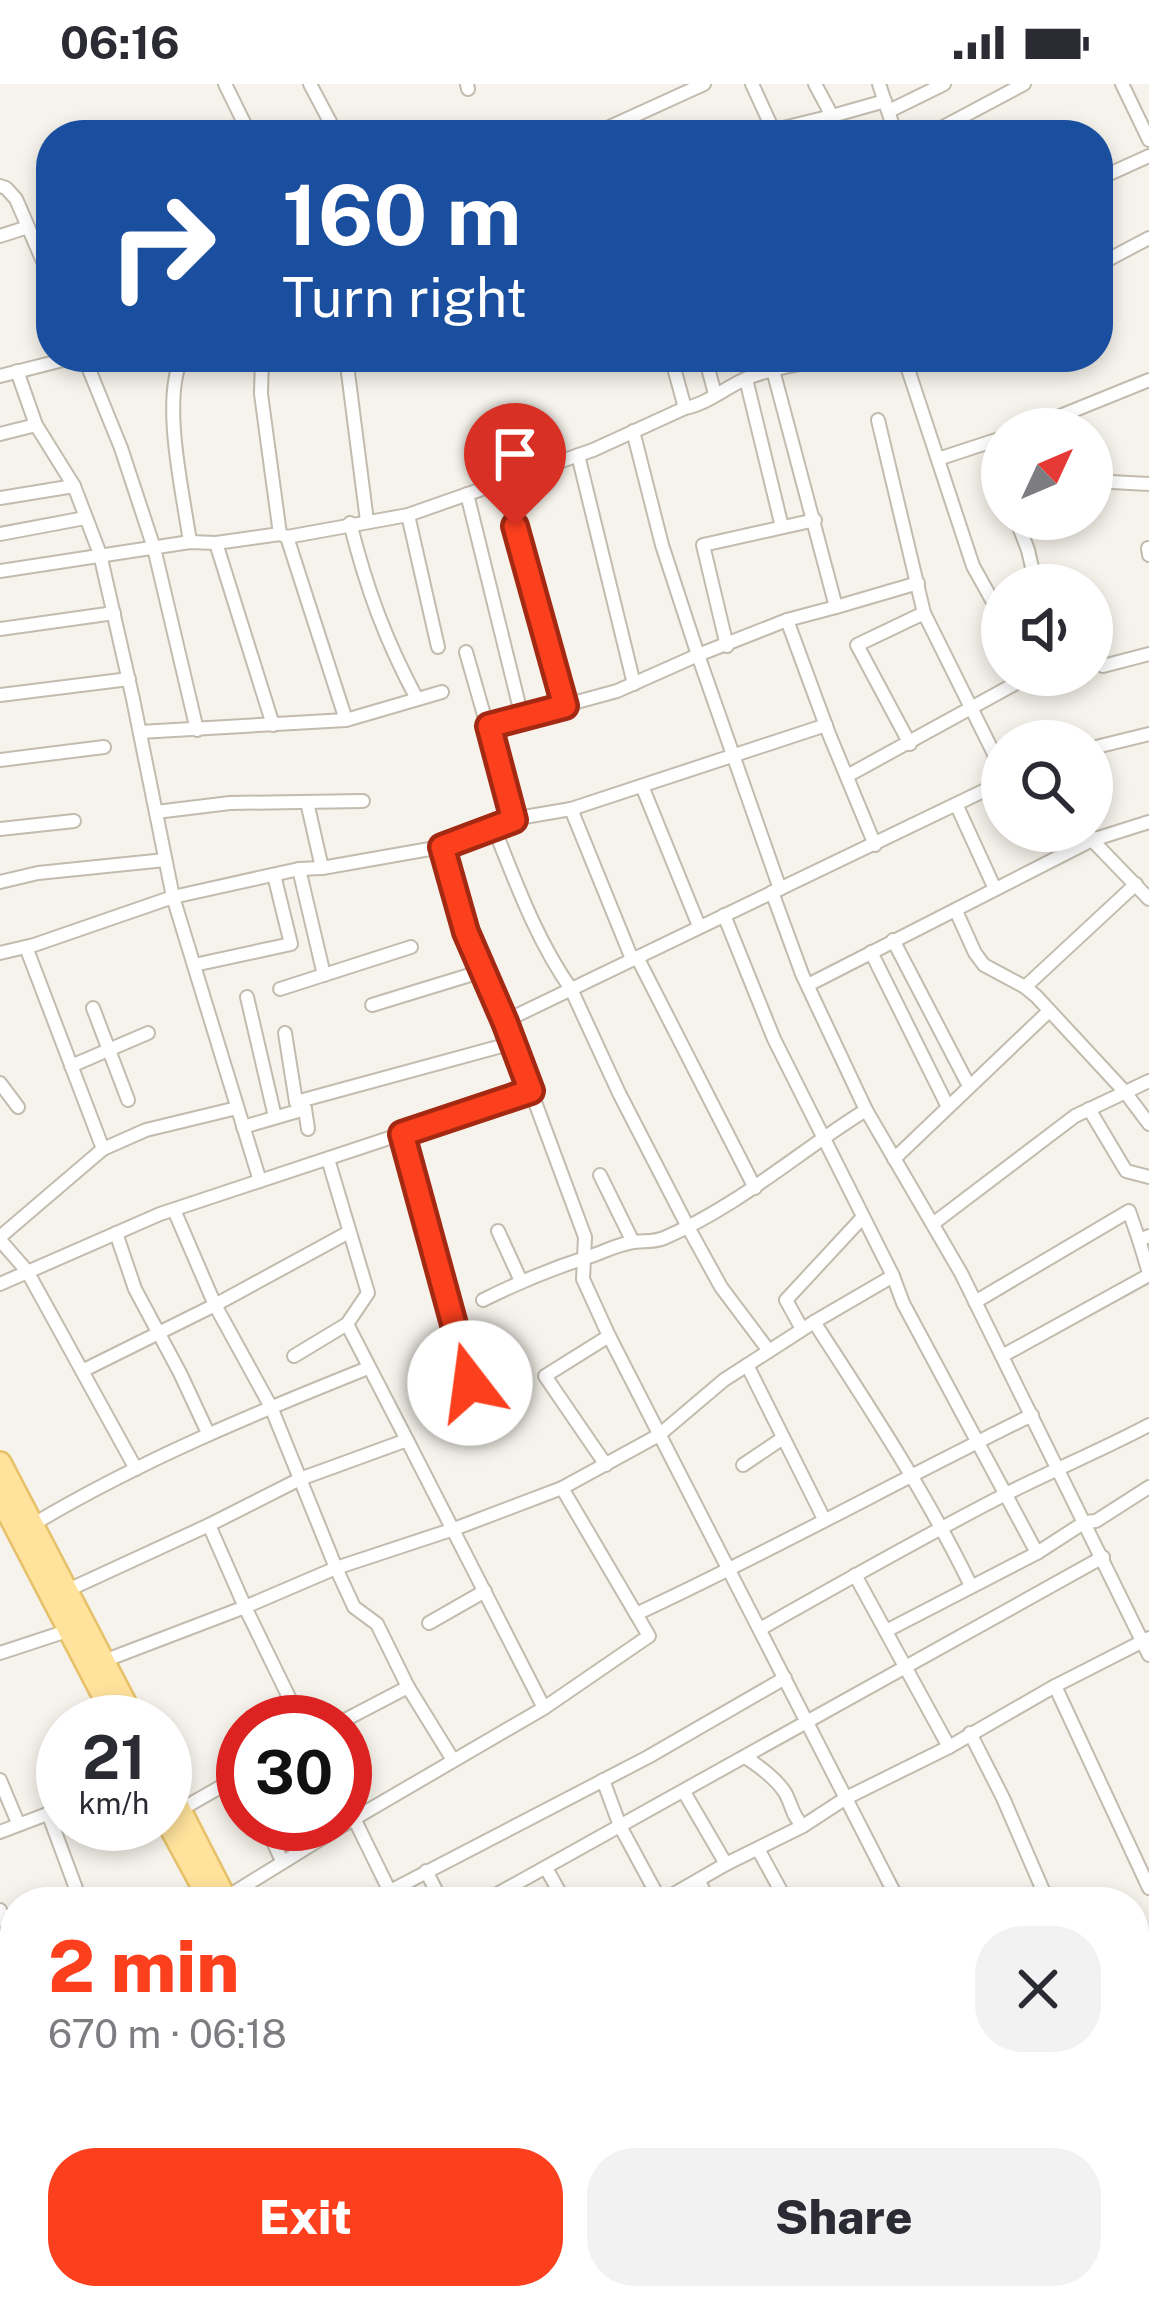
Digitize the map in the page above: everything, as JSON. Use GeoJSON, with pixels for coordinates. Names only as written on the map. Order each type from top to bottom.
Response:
{"type":"FeatureCollection","features":[{"type":"Feature","properties":{"kind":"main road"},"geometry":{"type":"LineString","coordinates":[[0,1463],[68,1590],[108,1695]]}},
{"type":"Feature","properties":{"kind":"main road"},"geometry":{"type":"LineString","coordinates":[[0,1497],[70,1630],[118,1695]]}},
{"type":"Feature","properties":{"kind":"main road"},"geometry":{"type":"LineString","coordinates":[[192,1850],[213,1887]]}},
{"type":"Feature","properties":{"kind":"street"},"geometry":{"type":"LineString","coordinates":[[225,84],[243,120]]}},
{"type":"Feature","properties":{"kind":"street"},"geometry":{"type":"LineString","coordinates":[[310,84],[329,120]]}},
{"type":"Feature","properties":{"kind":"street"},"geometry":{"type":"LineString","coordinates":[[625,120],[704,84]]}},
{"type":"Feature","properties":{"kind":"street"},"geometry":{"type":"LineString","coordinates":[[752,84],[768,120]]}},
{"type":"Feature","properties":{"kind":"street"},"geometry":{"type":"LineString","coordinates":[[815,84],[833,120]]}},
{"type":"Feature","properties":{"kind":"street"},"geometry":{"type":"LineString","coordinates":[[879,84],[891,120]]}},
{"type":"Feature","properties":{"kind":"street"},"geometry":{"type":"LineString","coordinates":[[818,120],[887,106],[944,84]]}},
{"type":"Feature","properties":{"kind":"street"},"geometry":{"type":"LineString","coordinates":[[956,120],[1024,84]]}},
{"type":"Feature","properties":{"kind":"street"},"geometry":{"type":"LineString","coordinates":[[1122,84],[1149,140]]}},
{"type":"Feature","properties":{"kind":"street"},"geometry":{"type":"LineString","coordinates":[[1113,172],[1149,155]]}},
{"type":"Feature","properties":{"kind":"street"},"geometry":{"type":"LineString","coordinates":[[0,186],[16,199],[36,245]]}},
{"type":"Feature","properties":{"kind":"street"},"geometry":{"type":"LineString","coordinates":[[0,236],[28,227]]}},
{"type":"Feature","properties":{"kind":"street"},"geometry":{"type":"LineString","coordinates":[[1113,257],[1149,238]]}},
{"type":"Feature","properties":{"kind":"street"},"geometry":{"type":"LineString","coordinates":[[0,376],[36,366]]}},
{"type":"Feature","properties":{"kind":"street"},"geometry":{"type":"LineString","coordinates":[[17,371],[36,425],[74,486],[100,554],[173,897],[260,1181]]}},
{"type":"Feature","properties":{"kind":"street"},"geometry":{"type":"LineString","coordinates":[[90,372],[122,448],[154,548],[197,730]]}},
{"type":"Feature","properties":{"kind":"street"},"geometry":{"type":"LineString","coordinates":[[174,372],[174,424],[190,542]]}},
{"type":"Feature","properties":{"kind":"street"},"geometry":{"type":"LineString","coordinates":[[262,372],[284,535],[346,720]]}},
{"type":"Feature","properties":{"kind":"street"},"geometry":{"type":"LineString","coordinates":[[348,372],[367,521]]}},
{"type":"Feature","properties":{"kind":"street"},"geometry":{"type":"LineString","coordinates":[[675,372],[686,408]]}},
{"type":"Feature","properties":{"kind":"street"},"geometry":{"type":"LineString","coordinates":[[709,372],[716,394]]}},
{"type":"Feature","properties":{"kind":"street"},"geometry":{"type":"LineString","coordinates":[[0,571],[408,515],[578,455],[766,372]]}},
{"type":"Feature","properties":{"kind":"street"},"geometry":{"type":"LineString","coordinates":[[769,372],[836,607]]}},
{"type":"Feature","properties":{"kind":"street"},"geometry":{"type":"LineString","coordinates":[[909,372],[981,580]]}},
{"type":"Feature","properties":{"kind":"street"},"geometry":{"type":"LineString","coordinates":[[746,379],[782,527]]}},
{"type":"Feature","properties":{"kind":"street"},"geometry":{"type":"LineString","coordinates":[[1088,408],[1149,380]]}},
{"type":"Feature","properties":{"kind":"street"},"geometry":{"type":"LineString","coordinates":[[878,420],[924,613],[981,727]]}},
{"type":"Feature","properties":{"kind":"street"},"geometry":{"type":"LineString","coordinates":[[0,434],[36,425]]}},
{"type":"Feature","properties":{"kind":"street"},"geometry":{"type":"LineString","coordinates":[[633,430],[662,545],[808,985],[866,1110],[934,1223],[1147,1645],[1055,1686],[687,1887]]}},
{"type":"Feature","properties":{"kind":"street"},"geometry":{"type":"LineString","coordinates":[[938,459],[981,445]]}},
{"type":"Feature","properties":{"kind":"street"},"geometry":{"type":"LineString","coordinates":[[578,455],[634,684]]}},
{"type":"Feature","properties":{"kind":"street"},"geometry":{"type":"LineString","coordinates":[[502,482],[565,706]]}},
{"type":"Feature","properties":{"kind":"street"},"geometry":{"type":"LineString","coordinates":[[1113,483],[1149,484]]}},
{"type":"Feature","properties":{"kind":"street"},"geometry":{"type":"LineString","coordinates":[[0,498],[74,486]]}},
{"type":"Feature","properties":{"kind":"street"},"geometry":{"type":"LineString","coordinates":[[467,494],[523,717]]}},
{"type":"Feature","properties":{"kind":"street"},"geometry":{"type":"LineString","coordinates":[[408,515],[438,647]]}},
{"type":"Feature","properties":{"kind":"street"},"geometry":{"type":"LineString","coordinates":[[0,534],[85,518]]}},
{"type":"Feature","properties":{"kind":"street"},"geometry":{"type":"LineString","coordinates":[[727,646],[703,545],[814,520]]}},
{"type":"Feature","properties":{"kind":"street"},"geometry":{"type":"LineString","coordinates":[[350,523],[365,584],[389,646],[417,699]]}},
{"type":"Feature","properties":{"kind":"street"},"geometry":{"type":"LineString","coordinates":[[216,543],[273,725]]}},
{"type":"Feature","properties":{"kind":"street"},"geometry":{"type":"LineString","coordinates":[[489,726],[634,684],[787,620],[918,583]]}},
{"type":"Feature","properties":{"kind":"street"},"geometry":{"type":"LineString","coordinates":[[0,629],[114,613]]}},
{"type":"Feature","properties":{"kind":"street"},"geometry":{"type":"LineString","coordinates":[[910,744],[857,645],[924,613]]}},
{"type":"Feature","properties":{"kind":"street"},"geometry":{"type":"LineString","coordinates":[[787,620],[875,845]]}},
{"type":"Feature","properties":{"kind":"street"},"geometry":{"type":"LineString","coordinates":[[466,652],[514,820]]}},
{"type":"Feature","properties":{"kind":"street"},"geometry":{"type":"LineString","coordinates":[[1113,663],[1149,654]]}},
{"type":"Feature","properties":{"kind":"street"},"geometry":{"type":"LineString","coordinates":[[0,695],[129,679]]}},
{"type":"Feature","properties":{"kind":"street"},"geometry":{"type":"LineString","coordinates":[[140,732],[346,720],[442,692]]}},
{"type":"Feature","properties":{"kind":"street"},"geometry":{"type":"LineString","coordinates":[[847,776],[992,696]]}},
{"type":"Feature","properties":{"kind":"street"},"geometry":{"type":"LineString","coordinates":[[0,953],[173,897],[299,868],[442,847],[514,820],[571,809],[826,725]]}},
{"type":"Feature","properties":{"kind":"street"},"geometry":{"type":"LineString","coordinates":[[1113,743],[1149,734]]}},
{"type":"Feature","properties":{"kind":"street"},"geometry":{"type":"LineString","coordinates":[[0,760],[104,747]]}},
{"type":"Feature","properties":{"kind":"street"},"geometry":{"type":"LineString","coordinates":[[642,786],[699,926]]}},
{"type":"Feature","properties":{"kind":"street"},"geometry":{"type":"LineString","coordinates":[[505,1022],[981,793]]}},
{"type":"Feature","properties":{"kind":"street"},"geometry":{"type":"LineString","coordinates":[[156,812],[230,802],[363,802]]}},
{"type":"Feature","properties":{"kind":"street"},"geometry":{"type":"LineString","coordinates":[[307,802],[322,868]]}},
{"type":"Feature","properties":{"kind":"street"},"geometry":{"type":"LineString","coordinates":[[957,806],[995,889]]}},
{"type":"Feature","properties":{"kind":"street"},"geometry":{"type":"LineString","coordinates":[[571,809],[635,958],[755,1188]]}},
{"type":"Feature","properties":{"kind":"street"},"geometry":{"type":"LineString","coordinates":[[0,829],[74,820]]}},
{"type":"Feature","properties":{"kind":"street"},"geometry":{"type":"LineString","coordinates":[[1113,831],[1149,822]]}},
{"type":"Feature","properties":{"kind":"street"},"geometry":{"type":"LineString","coordinates":[[494,828],[528,913],[571,989],[688,1227],[721,1287],[769,1351]]}},
{"type":"Feature","properties":{"kind":"street"},"geometry":{"type":"LineString","coordinates":[[442,847],[466,932],[505,1022],[584,1237],[583,1279],[891,1887]]}},
{"type":"Feature","properties":{"kind":"street"},"geometry":{"type":"LineString","coordinates":[[808,985],[1061,852]]}},
{"type":"Feature","properties":{"kind":"street"},"geometry":{"type":"LineString","coordinates":[[1105,852],[1149,899]]}},
{"type":"Feature","properties":{"kind":"street"},"geometry":{"type":"LineString","coordinates":[[0,882],[38,873],[165,860]]}},
{"type":"Feature","properties":{"kind":"street"},"geometry":{"type":"LineString","coordinates":[[299,868],[324,975]]}},
{"type":"Feature","properties":{"kind":"street"},"geometry":{"type":"LineString","coordinates":[[194,964],[291,944],[274,874]]}},
{"type":"Feature","properties":{"kind":"street"},"geometry":{"type":"LineString","coordinates":[[1025,987],[1136,884]]}},
{"type":"Feature","properties":{"kind":"street"},"geometry":{"type":"LineString","coordinates":[[956,910],[984,965],[1025,987],[1125,1092],[1149,1124]]}},
{"type":"Feature","properties":{"kind":"street"},"geometry":{"type":"LineString","coordinates":[[724,915],[773,1039],[903,1303],[1037,1553]]}},
{"type":"Feature","properties":{"kind":"street"},"geometry":{"type":"LineString","coordinates":[[893,940],[969,1086]]}},
{"type":"Feature","properties":{"kind":"street"},"geometry":{"type":"LineString","coordinates":[[26,947],[103,1149]]}},
{"type":"Feature","properties":{"kind":"street"},"geometry":{"type":"LineString","coordinates":[[280,989],[411,947]]}},
{"type":"Feature","properties":{"kind":"street"},"geometry":{"type":"LineString","coordinates":[[871,952],[948,1107]]}},
{"type":"Feature","properties":{"kind":"street"},"geometry":{"type":"LineString","coordinates":[[372,1005],[483,971]]}},
{"type":"Feature","properties":{"kind":"street"},"geometry":{"type":"LineString","coordinates":[[247,997],[274,1118]]}},
{"type":"Feature","properties":{"kind":"street"},"geometry":{"type":"LineString","coordinates":[[93,1008],[128,1100]]}},
{"type":"Feature","properties":{"kind":"street"},"geometry":{"type":"LineString","coordinates":[[894,1159],[1048,1012]]}},
{"type":"Feature","properties":{"kind":"street"},"geometry":{"type":"LineString","coordinates":[[70,1066],[148,1033]]}},
{"type":"Feature","properties":{"kind":"street"},"geometry":{"type":"LineString","coordinates":[[285,1034],[308,1129]]}},
{"type":"Feature","properties":{"kind":"street"},"geometry":{"type":"LineString","coordinates":[[243,1127],[300,1105],[513,1043]]}},
{"type":"Feature","properties":{"kind":"street"},"geometry":{"type":"LineString","coordinates":[[934,1223],[1075,1116],[1149,1081]]}},
{"type":"Feature","properties":{"kind":"street"},"geometry":{"type":"LineString","coordinates":[[0,1083],[18,1107]]}},
{"type":"Feature","properties":{"kind":"street"},"geometry":{"type":"LineString","coordinates":[[0,1284],[174,1210],[531,1091]]}},
{"type":"Feature","properties":{"kind":"street"},"geometry":{"type":"LineString","coordinates":[[136,1469],[27,1271],[0,1238],[103,1149],[146,1130],[238,1108]]}},
{"type":"Feature","properties":{"kind":"street"},"geometry":{"type":"LineString","coordinates":[[1089,1109],[1126,1171],[1149,1177]]}},
{"type":"Feature","properties":{"kind":"street"},"geometry":{"type":"LineString","coordinates":[[483,1300],[585,1258],[632,1242],[646,1244],[688,1227],[755,1188],[866,1110]]}},
{"type":"Feature","properties":{"kind":"street"},"geometry":{"type":"LineString","coordinates":[[402,1134],[470,1383]]}},
{"type":"Feature","properties":{"kind":"street"},"geometry":{"type":"LineString","coordinates":[[294,1356],[347,1324],[368,1293],[328,1159]]}},
{"type":"Feature","properties":{"kind":"street"},"geometry":{"type":"LineString","coordinates":[[600,1174],[632,1242]]}},
{"type":"Feature","properties":{"kind":"street"},"geometry":{"type":"LineString","coordinates":[[174,1210],[215,1305],[271,1407],[354,1607],[377,1624],[408,1687],[453,1760]]}},
{"type":"Feature","properties":{"kind":"street"},"geometry":{"type":"LineString","coordinates":[[975,1302],[1129,1211],[1144,1238],[1149,1274],[1003,1356]]}},
{"type":"Feature","properties":{"kind":"street"},"geometry":{"type":"LineString","coordinates":[[863,1217],[786,1300],[914,1477],[971,1586]]}},
{"type":"Feature","properties":{"kind":"street"},"geometry":{"type":"LineString","coordinates":[[498,1231],[521,1281]]}},
{"type":"Feature","properties":{"kind":"street"},"geometry":{"type":"LineString","coordinates":[[82,1371],[350,1232]]}},
{"type":"Feature","properties":{"kind":"street"},"geometry":{"type":"LineString","coordinates":[[116,1233],[135,1288],[208,1433]]}},
{"type":"Feature","properties":{"kind":"street"},"geometry":{"type":"LineString","coordinates":[[97,1663],[336,1568],[562,1488],[659,1435],[724,1380],[893,1276]]}},
{"type":"Feature","properties":{"kind":"street"},"geometry":{"type":"LineString","coordinates":[[347,1324],[544,1708]]}},
{"type":"Feature","properties":{"kind":"street"},"geometry":{"type":"LineString","coordinates":[[606,1465],[544,1376],[609,1336]]}},
{"type":"Feature","properties":{"kind":"street"},"geometry":{"type":"LineString","coordinates":[[747,1365],[824,1519]]}},
{"type":"Feature","properties":{"kind":"street"},"geometry":{"type":"LineString","coordinates":[[32,1525],[91,1490],[208,1433],[368,1368]]}},
{"type":"Feature","properties":{"kind":"street"},"geometry":{"type":"LineString","coordinates":[[636,1614],[1032,1415]]}},
{"type":"Feature","properties":{"kind":"street"},"geometry":{"type":"LineString","coordinates":[[760,1630],[943,1527],[1149,1425]]}},
{"type":"Feature","properties":{"kind":"street"},"geometry":{"type":"LineString","coordinates":[[743,1465],[783,1438]]}},
{"type":"Feature","properties":{"kind":"street"},"geometry":{"type":"LineString","coordinates":[[68,1590],[301,1479],[406,1440]]}},
{"type":"Feature","properties":{"kind":"street"},"geometry":{"type":"LineString","coordinates":[[886,1630],[1037,1553],[1085,1522],[1096,1521],[1149,1487]]}},
{"type":"Feature","properties":{"kind":"street"},"geometry":{"type":"LineString","coordinates":[[372,1808],[544,1708],[649,1636],[562,1488]]}},
{"type":"Feature","properties":{"kind":"street"},"geometry":{"type":"LineString","coordinates":[[209,1525],[288,1695]]}},
{"type":"Feature","properties":{"kind":"street"},"geometry":{"type":"LineString","coordinates":[[511,1887],[1102,1557]]}},
{"type":"Feature","properties":{"kind":"street"},"geometry":{"type":"LineString","coordinates":[[855,1575],[949,1747]]}},
{"type":"Feature","properties":{"kind":"street"},"geometry":{"type":"LineString","coordinates":[[429,1623],[485,1591]]}},
{"type":"Feature","properties":{"kind":"street"},"geometry":{"type":"LineString","coordinates":[[0,1653],[70,1630]]}},
{"type":"Feature","properties":{"kind":"street"},"geometry":{"type":"LineString","coordinates":[[404,1887],[425,1871],[603,1780],[785,1678]]}},
{"type":"Feature","properties":{"kind":"street"},"geometry":{"type":"LineString","coordinates":[[1055,1686],[1149,1887]]}},
{"type":"Feature","properties":{"kind":"street"},"geometry":{"type":"LineString","coordinates":[[372,1706],[408,1687]]}},
{"type":"Feature","properties":{"kind":"street"},"geometry":{"type":"LineString","coordinates":[[970,1733],[1042,1887]]}},
{"type":"Feature","properties":{"kind":"street"},"geometry":{"type":"LineString","coordinates":[[746,1757],[787,1794],[794,1818],[803,1826]]}},
{"type":"Feature","properties":{"kind":"street"},"geometry":{"type":"LineString","coordinates":[[0,1780],[18,1823]]}},
{"type":"Feature","properties":{"kind":"street"},"geometry":{"type":"LineString","coordinates":[[603,1780],[620,1826],[653,1887]]}},
{"type":"Feature","properties":{"kind":"street"},"geometry":{"type":"LineString","coordinates":[[684,1792],[726,1864]]}},
{"type":"Feature","properties":{"kind":"street"},"geometry":{"type":"LineString","coordinates":[[0,1832],[36,1817]]}},
{"type":"Feature","properties":{"kind":"street"},"geometry":{"type":"LineString","coordinates":[[758,1849],[779,1887]]}},
{"type":"Feature","properties":{"kind":"street"},"geometry":{"type":"LineString","coordinates":[[62,1851],[75,1887]]}},
{"type":"Feature","properties":{"kind":"street"},"geometry":{"type":"LineString","coordinates":[[277,1851],[282,1861]]}},
{"type":"Feature","properties":{"kind":"street"},"geometry":{"type":"LineString","coordinates":[[242,1887],[299,1851]]}},
{"type":"Feature","properties":{"kind":"street"},"geometry":{"type":"LineString","coordinates":[[365,1851],[387,1887]]}},
{"type":"Feature","properties":{"kind":"street"},"geometry":{"type":"LineString","coordinates":[[546,1868],[557,1887]]}},
{"type":"Feature","properties":{"kind":"street"},"geometry":{"type":"LineString","coordinates":[[425,1871],[434,1887]]}},
{"type":"Feature","properties":{"kind":"street"},"geometry":{"type":"LineString","coordinates":[[699,1880],[702,1887]]}},
{"type":"Feature","properties":{"kind":"route"},"geometry":{"type":"LineString","coordinates":[[470,1383],[402,1134],[531,1091],[466,932],[442,847],[514,820],[489,726],[565,706],[515,526]]}}]}
